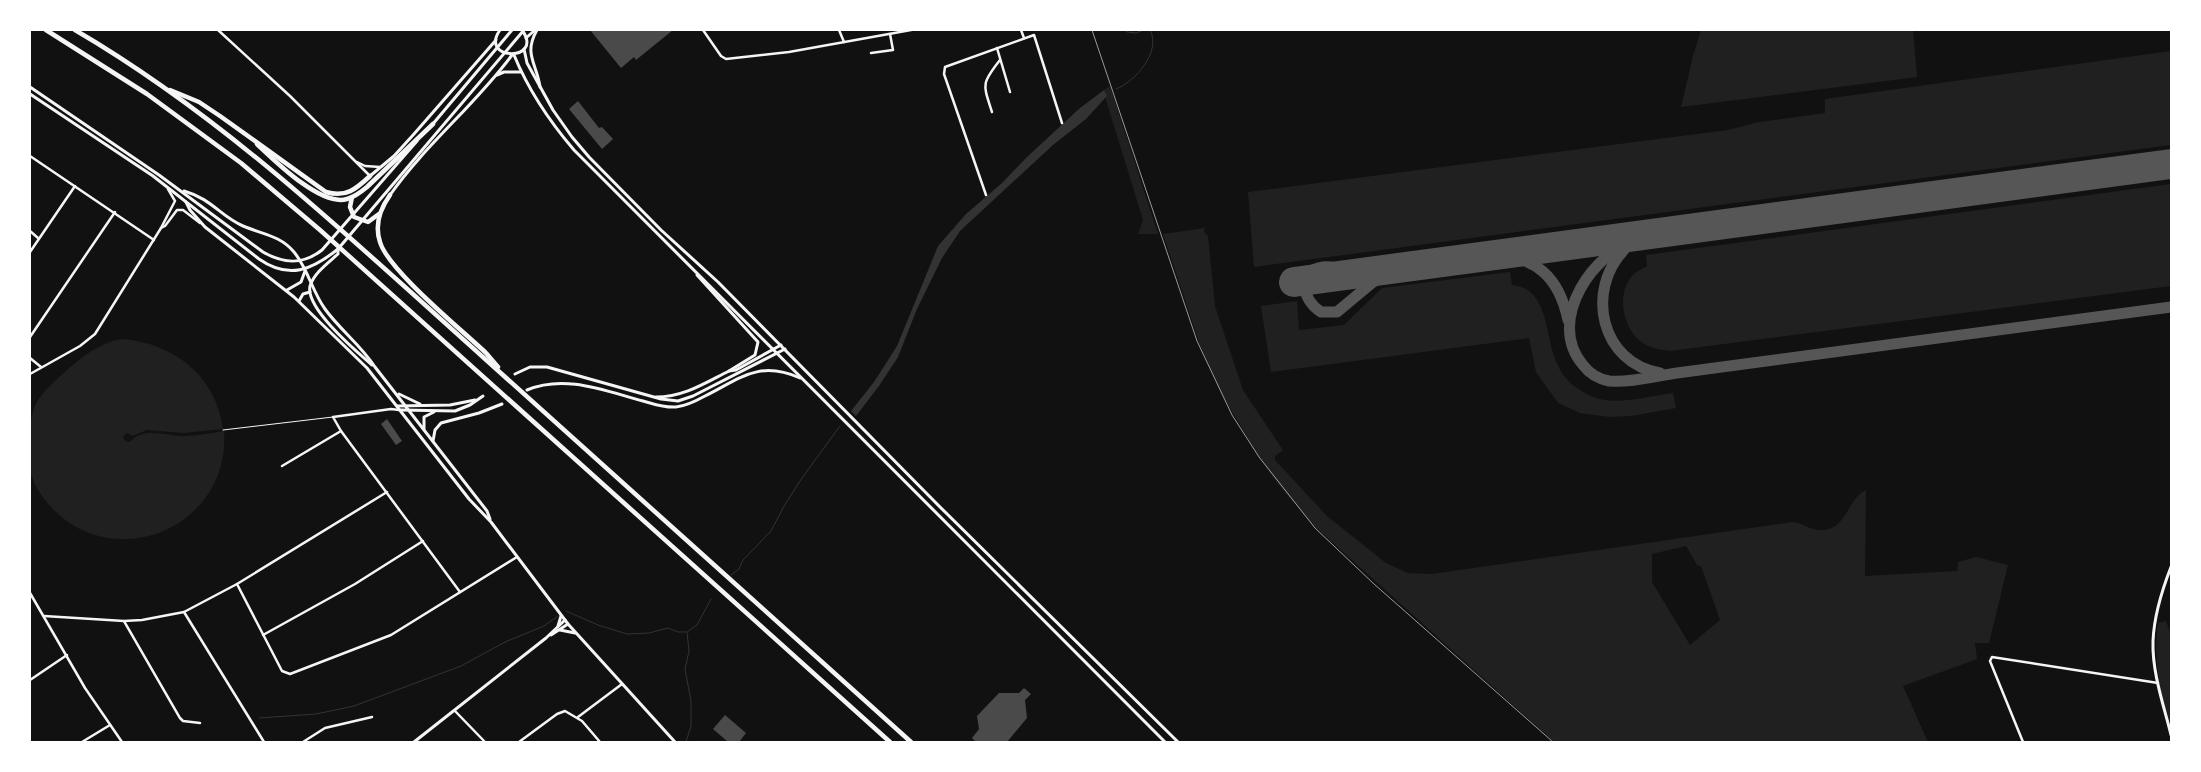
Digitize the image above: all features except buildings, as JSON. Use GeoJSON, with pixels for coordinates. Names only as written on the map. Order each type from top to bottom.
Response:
{"type":"FeatureCollection","features":[{"type":"Feature","properties":{"kind":"highway"},"geometry":{"type":"LineString","coordinates":[[46,30],[147,94],[269,187],[890,742]]}},
{"type":"Feature","properties":{"kind":"highway"},"geometry":{"type":"LineString","coordinates":[[75,30],[160,86],[227,135],[278,176],[503,374],[911,742]]}},
{"type":"Feature","properties":{"kind":"highway"},"geometry":{"type":"LineString","coordinates":[[160,86],[199,102],[240,129],[326,192],[343,195],[370,176]]}},
{"type":"Feature","properties":{"kind":"highway"},"geometry":{"type":"LineString","coordinates":[[240,129],[310,188],[325,197],[347,200],[358,194],[433,124]]}},
{"type":"Feature","properties":{"kind":"highway"},"geometry":{"type":"LineString","coordinates":[[361,184],[351,199],[351,212],[360,220],[368,222],[379,214]]}},
{"type":"Feature","properties":{"kind":"highway"},"geometry":{"type":"LineString","coordinates":[[390,195],[379,214],[378,221],[379,240],[392,262],[403,275],[486,353],[503,374]]}},
{"type":"Feature","properties":{"kind":"main road"},"geometry":{"type":"LineString","coordinates":[[370,176],[414,134],[496,40],[500,30]]}},
{"type":"Feature","properties":{"kind":"main road"},"geometry":{"type":"LineString","coordinates":[[30,87],[113,142],[272,258],[282,261],[302,261],[322,250],[433,124],[512,30]]}},
{"type":"Feature","properties":{"kind":"main road"},"geometry":{"type":"LineString","coordinates":[[30,94],[165,186],[268,266],[291,271],[317,265],[338,249],[523,30],[526,38],[524,49],[527,63],[561,123],[584,151],[660,230],[718,282],[786,349],[946,514],[1178,742]]}},
{"type":"Feature","properties":{"kind":"main road"},"geometry":{"type":"LineString","coordinates":[[526,38],[536,30]]}},
{"type":"Feature","properties":{"kind":"main road"},"geometry":{"type":"LineString","coordinates":[[536,30],[530,52],[541,90]]}},
{"type":"Feature","properties":{"kind":"main road"},"geometry":{"type":"LineString","coordinates":[[496,40],[501,51],[513,55],[540,105],[574,150],[1165,742]]}},
{"type":"Feature","properties":{"kind":"main road"},"geometry":{"type":"LineString","coordinates":[[390,195],[434,142],[497,75],[513,55],[524,49]]}},
{"type":"Feature","properties":{"kind":"main road"},"geometry":{"type":"LineString","coordinates":[[497,75],[504,72],[521,72]]}},
{"type":"Feature","properties":{"kind":"main road"},"geometry":{"type":"LineString","coordinates":[[181,191],[200,195],[243,226],[270,234],[292,249],[302,263],[315,294],[326,310],[364,350],[375,367],[487,511],[491,522]]}},
{"type":"Feature","properties":{"kind":"main road"},"geometry":{"type":"LineString","coordinates":[[186,202],[190,210],[205,227],[299,301],[366,368],[469,499],[491,522],[518,556],[568,624],[675,742]]}},
{"type":"Feature","properties":{"kind":"main road"},"geometry":{"type":"LineString","coordinates":[[338,249],[338,254],[318,273],[310,288],[313,304],[335,329],[375,367]]}},
{"type":"Feature","properties":{"kind":"main road"},"geometry":{"type":"LineString","coordinates":[[691,267],[702,282],[758,342],[755,354],[729,371]]}},
{"type":"Feature","properties":{"kind":"main road"},"geometry":{"type":"LineString","coordinates":[[286,290],[301,282],[305,271]]}},
{"type":"Feature","properties":{"kind":"main road"},"geometry":{"type":"LineString","coordinates":[[299,301],[306,292],[315,294]]}},
{"type":"Feature","properties":{"kind":"main road"},"geometry":{"type":"LineString","coordinates":[[653,397],[671,397],[686,392],[775,350],[781,345]]}},
{"type":"Feature","properties":{"kind":"main road"},"geometry":{"type":"LineString","coordinates":[[515,374],[530,367],[547,367],[671,401],[686,399],[786,349]]}},
{"type":"Feature","properties":{"kind":"main road"},"geometry":{"type":"LineString","coordinates":[[528,390],[542,385],[570,383],[657,406],[674,407],[689,404],[757,371],[780,370],[803,379]]}},
{"type":"Feature","properties":{"kind":"main road"},"geometry":{"type":"LineString","coordinates":[[620,387],[627,397]]}},
{"type":"Feature","properties":{"kind":"main road"},"geometry":{"type":"LineString","coordinates":[[396,393],[424,405]]}},
{"type":"Feature","properties":{"kind":"main road"},"geometry":{"type":"LineString","coordinates":[[400,410],[438,411],[464,408],[483,396]]}},
{"type":"Feature","properties":{"kind":"main road"},"geometry":{"type":"LineString","coordinates":[[397,406],[450,405],[476,400]]}},
{"type":"Feature","properties":{"kind":"main road"},"geometry":{"type":"LineString","coordinates":[[433,442],[435,430],[441,423],[479,413],[502,404]]}},
{"type":"Feature","properties":{"kind":"main road"},"geometry":{"type":"LineString","coordinates":[[425,432],[424,417],[438,411]]}},
{"type":"Feature","properties":{"kind":"main road"},"geometry":{"type":"LineString","coordinates":[[2171,567],[2162,595],[2153,642],[2159,683],[2171,736]]}},
{"type":"Feature","properties":{"kind":"main road"},"geometry":{"type":"LineString","coordinates":[[559,628],[561,615]]}},
{"type":"Feature","properties":{"kind":"main road"},"geometry":{"type":"LineString","coordinates":[[559,628],[565,620]]}},
{"type":"Feature","properties":{"kind":"main road"},"geometry":{"type":"LineString","coordinates":[[414,742],[559,628],[568,624]]}},
{"type":"Feature","properties":{"kind":"main road"},"geometry":{"type":"LineString","coordinates":[[559,628],[576,633]]}},
{"type":"Feature","properties":{"kind":"street"},"geometry":{"type":"LineString","coordinates":[[218,30],[290,96],[370,176]]}},
{"type":"Feature","properties":{"kind":"street"},"geometry":{"type":"LineString","coordinates":[[703,30],[721,56],[726,59],[764,56],[911,30]]}},
{"type":"Feature","properties":{"kind":"street"},"geometry":{"type":"LineString","coordinates":[[839,30],[844,42]]}},
{"type":"Feature","properties":{"kind":"street"},"geometry":{"type":"LineString","coordinates":[[1021,30],[1024,38]]}},
{"type":"Feature","properties":{"kind":"street"},"geometry":{"type":"LineString","coordinates":[[871,53],[893,50],[890,34]]}},
{"type":"Feature","properties":{"kind":"street"},"geometry":{"type":"LineString","coordinates":[[986,195],[944,71],[948,65],[1034,35],[1062,123]]}},
{"type":"Feature","properties":{"kind":"street"},"geometry":{"type":"LineString","coordinates":[[997,48],[1010,92]]}},
{"type":"Feature","properties":{"kind":"street"},"geometry":{"type":"LineString","coordinates":[[992,112],[984,88],[986,78],[1000,60]]}},
{"type":"Feature","properties":{"kind":"street"},"geometry":{"type":"LineString","coordinates":[[30,156],[154,240]]}},
{"type":"Feature","properties":{"kind":"street"},"geometry":{"type":"LineString","coordinates":[[354,160],[365,166],[380,167]]}},
{"type":"Feature","properties":{"kind":"street"},"geometry":{"type":"LineString","coordinates":[[30,252],[75,186]]}},
{"type":"Feature","properties":{"kind":"street"},"geometry":{"type":"LineString","coordinates":[[30,374],[80,346],[95,334],[154,240],[175,201],[165,186]]}},
{"type":"Feature","properties":{"kind":"street"},"geometry":{"type":"LineString","coordinates":[[161,228],[165,226],[173,214],[180,210],[205,227]]}},
{"type":"Feature","properties":{"kind":"street"},"geometry":{"type":"LineString","coordinates":[[30,337],[115,212]]}},
{"type":"Feature","properties":{"kind":"street"},"geometry":{"type":"LineString","coordinates":[[30,231],[38,238]]}},
{"type":"Feature","properties":{"kind":"street"},"geometry":{"type":"LineString","coordinates":[[30,358],[41,367]]}},
{"type":"Feature","properties":{"kind":"street"},"geometry":{"type":"LineString","coordinates":[[391,409],[397,406]]}},
{"type":"Feature","properties":{"kind":"street"},"geometry":{"type":"LineString","coordinates":[[400,410],[391,409],[333,417],[341,431],[460,592]]}},
{"type":"Feature","properties":{"kind":"street"},"geometry":{"type":"LineString","coordinates":[[282,466],[341,431]]}},
{"type":"Feature","properties":{"kind":"street"},"geometry":{"type":"LineString","coordinates":[[44,616],[124,621],[142,620],[184,612],[237,584],[386,492]]}},
{"type":"Feature","properties":{"kind":"street"},"geometry":{"type":"LineString","coordinates":[[263,635],[355,584],[423,541]]}},
{"type":"Feature","properties":{"kind":"street"},"geometry":{"type":"LineString","coordinates":[[237,584],[282,671],[290,674],[391,634],[518,556]]}},
{"type":"Feature","properties":{"kind":"street"},"geometry":{"type":"LineString","coordinates":[[30,593],[85,688],[122,742]]}},
{"type":"Feature","properties":{"kind":"street"},"geometry":{"type":"LineString","coordinates":[[184,612],[264,742]]}},
{"type":"Feature","properties":{"kind":"street"},"geometry":{"type":"LineString","coordinates":[[124,621],[180,718],[183,721],[200,723]]}},
{"type":"Feature","properties":{"kind":"street"},"geometry":{"type":"LineString","coordinates":[[30,680],[67,655]]}},
{"type":"Feature","properties":{"kind":"street"},"geometry":{"type":"LineString","coordinates":[[2023,742],[1990,661],[1992,657],[2159,683]]}},
{"type":"Feature","properties":{"kind":"street"},"geometry":{"type":"LineString","coordinates":[[578,717],[622,684]]}},
{"type":"Feature","properties":{"kind":"street"},"geometry":{"type":"LineString","coordinates":[[455,711],[485,742]]}},
{"type":"Feature","properties":{"kind":"street"},"geometry":{"type":"LineString","coordinates":[[519,742],[561,712],[578,717],[600,742]]}},
{"type":"Feature","properties":{"kind":"street"},"geometry":{"type":"LineString","coordinates":[[303,742],[325,728],[372,717]]}},
{"type":"Feature","properties":{"kind":"street"},"geometry":{"type":"LineString","coordinates":[[82,742],[110,725]]}},
{"type":"Feature","properties":{"kind":"lane"},"geometry":{"type":"LineString","coordinates":[[223,430],[333,417]]}},
{"type":"Feature","properties":{"kind":"shaded area"},"geometry":{"type":"Polygon","coordinates":[[[1701,30],[1913,30],[1917,77],[1681,107],[1701,30]]]}},
{"type":"Feature","properties":{"kind":"shaded area"},"geometry":{"type":"Polygon","coordinates":[[[2171,51],[2171,145],[1254,267],[1248,192],[1728,130],[1759,122],[1825,113],[1825,99],[2171,51]]]}},
{"type":"Feature","properties":{"kind":"shaded area"},"geometry":{"type":"Polygon","coordinates":[[[1110,86],[1158,234],[1138,234],[1143,220],[1105,97],[1104,90],[1110,86]]]}},
{"type":"Feature","properties":{"kind":"shaded area"},"geometry":{"type":"Polygon","coordinates":[[[1104,90],[1107,96],[1086,119],[1053,145],[960,231],[942,258],[917,309],[898,357],[856,416],[851,411],[874,382],[897,346],[938,246],[966,214],[1002,183],[1080,108],[1104,90]]]}},
{"type":"Feature","properties":{"kind":"shaded area"},"geometry":{"type":"Polygon","coordinates":[[[2171,184],[2171,286],[1670,351],[1655,348],[1640,341],[1630,329],[1624,313],[1623,296],[1625,288],[1633,275],[1647,266],[1646,255],[2171,184]]]}},
{"type":"Feature","properties":{"kind":"shaded area"},"geometry":{"type":"Polygon","coordinates":[[[1205,228],[1204,232],[1208,236],[1215,306],[1243,390],[1283,450],[1275,456],[1275,460],[1327,516],[1386,563],[1408,573],[1432,574],[1793,522],[1816,530],[1829,529],[1836,526],[1859,495],[1866,490],[1865,576],[1957,571],[1958,562],[1976,557],[2008,565],[1989,643],[1975,643],[1977,659],[1903,686],[1928,742],[1554,742],[1312,524],[1278,484],[1260,459],[1220,391],[1200,345],[1163,234],[1205,228]],[[1686,546],[1652,554],[1652,582],[1690,645],[1720,620],[1701,566],[1697,565],[1686,546]]]}},
{"type":"Feature","properties":{"kind":"shaded area"},"geometry":{"type":"Polygon","coordinates":[[[1510,272],[1512,285],[1529,291],[1537,300],[1543,312],[1558,366],[1566,378],[1577,388],[1594,397],[1613,401],[1673,393],[1676,408],[1631,416],[1610,417],[1580,413],[1558,403],[1536,372],[1529,338],[1271,372],[1261,306],[1297,301],[1299,330],[1344,325],[1382,288],[1510,272]]]}},
{"type":"Feature","properties":{"kind":"shaded area"},"geometry":{"type":"Polygon","coordinates":[[[123,339],[142,342],[160,348],[190,366],[212,393],[219,410],[223,429],[183,433],[147,430],[132,436],[126,433],[123,437],[125,441],[130,442],[141,434],[148,433],[188,436],[224,431],[221,464],[209,492],[190,515],[165,530],[137,538],[107,538],[78,528],[52,508],[39,492],[34,483],[30,467],[31,421],[35,406],[44,392],[75,363],[103,345],[123,339]]]}},
{"type":"Feature","properties":{"kind":"shaded area"},"geometry":{"type":"Polygon","coordinates":[[[2166,621],[2171,635],[2171,738],[2159,681],[2156,652],[2158,623],[2166,621]]]}},
{"type":"Feature","properties":{"kind":"waterway"},"geometry":{"type":"LineString","coordinates":[[1126,30],[1127,32],[1136,33],[1143,30]]}},
{"type":"Feature","properties":{"kind":"waterway"},"geometry":{"type":"LineString","coordinates":[[1116,89],[1131,80],[1145,65],[1152,47],[1153,38],[1150,30]]}},
{"type":"Feature","properties":{"kind":"waterway"},"geometry":{"type":"LineString","coordinates":[[731,575],[739,569],[743,560],[771,531],[802,478],[840,426]]}},
{"type":"Feature","properties":{"kind":"waterway"},"geometry":{"type":"LineString","coordinates":[[686,742],[691,726],[691,701],[685,669],[689,651],[687,632],[697,625],[711,599]]}},
{"type":"Feature","properties":{"kind":"waterway"},"geometry":{"type":"LineString","coordinates":[[566,611],[598,625],[627,634],[649,633],[668,628],[678,632],[686,632]]}},
{"type":"Feature","properties":{"kind":"waterway"},"geometry":{"type":"LineString","coordinates":[[259,718],[316,714],[354,706],[461,666],[505,642],[544,626],[558,616]]}},
{"type":"Feature","properties":{"kind":"taxiway"},"geometry":{"type":"LineString","coordinates":[[1637,241],[1661,232]]}},
{"type":"Feature","properties":{"kind":"taxiway"},"geometry":{"type":"LineString","coordinates":[[1643,238],[1625,245],[1608,256],[1592,271],[1580,289],[1572,308],[1569,328],[1573,347],[1585,368],[1605,380],[1634,380],[2171,307]]}},
{"type":"Feature","properties":{"kind":"taxiway"},"geometry":{"type":"LineString","coordinates":[[1624,250],[1612,267],[1605,285],[1603,304],[1605,323],[1612,340],[1624,355],[1640,367],[1660,373]]}},
{"type":"Feature","properties":{"kind":"taxiway"},"geometry":{"type":"LineString","coordinates":[[1492,255],[1508,256],[1521,260],[1543,272],[1559,292],[1568,320]]}},
{"type":"Feature","properties":{"kind":"taxiway"},"geometry":{"type":"LineString","coordinates":[[1362,273],[1333,267],[1323,267],[1314,270],[1308,274],[1305,280],[1306,294],[1314,307],[1321,312],[1337,312],[1373,282],[1403,267]]}},
{"type":"Feature","properties":{"kind":"runway"},"geometry":{"type":"LineString","coordinates":[[1294,282],[2171,164]]}},
{"type":"Feature","properties":{"kind":"railway"},"geometry":{"type":"LineString","coordinates":[[1092,30],[1197,341],[1232,415],[1259,457],[1315,528],[1374,584],[1553,742]]}}]}
